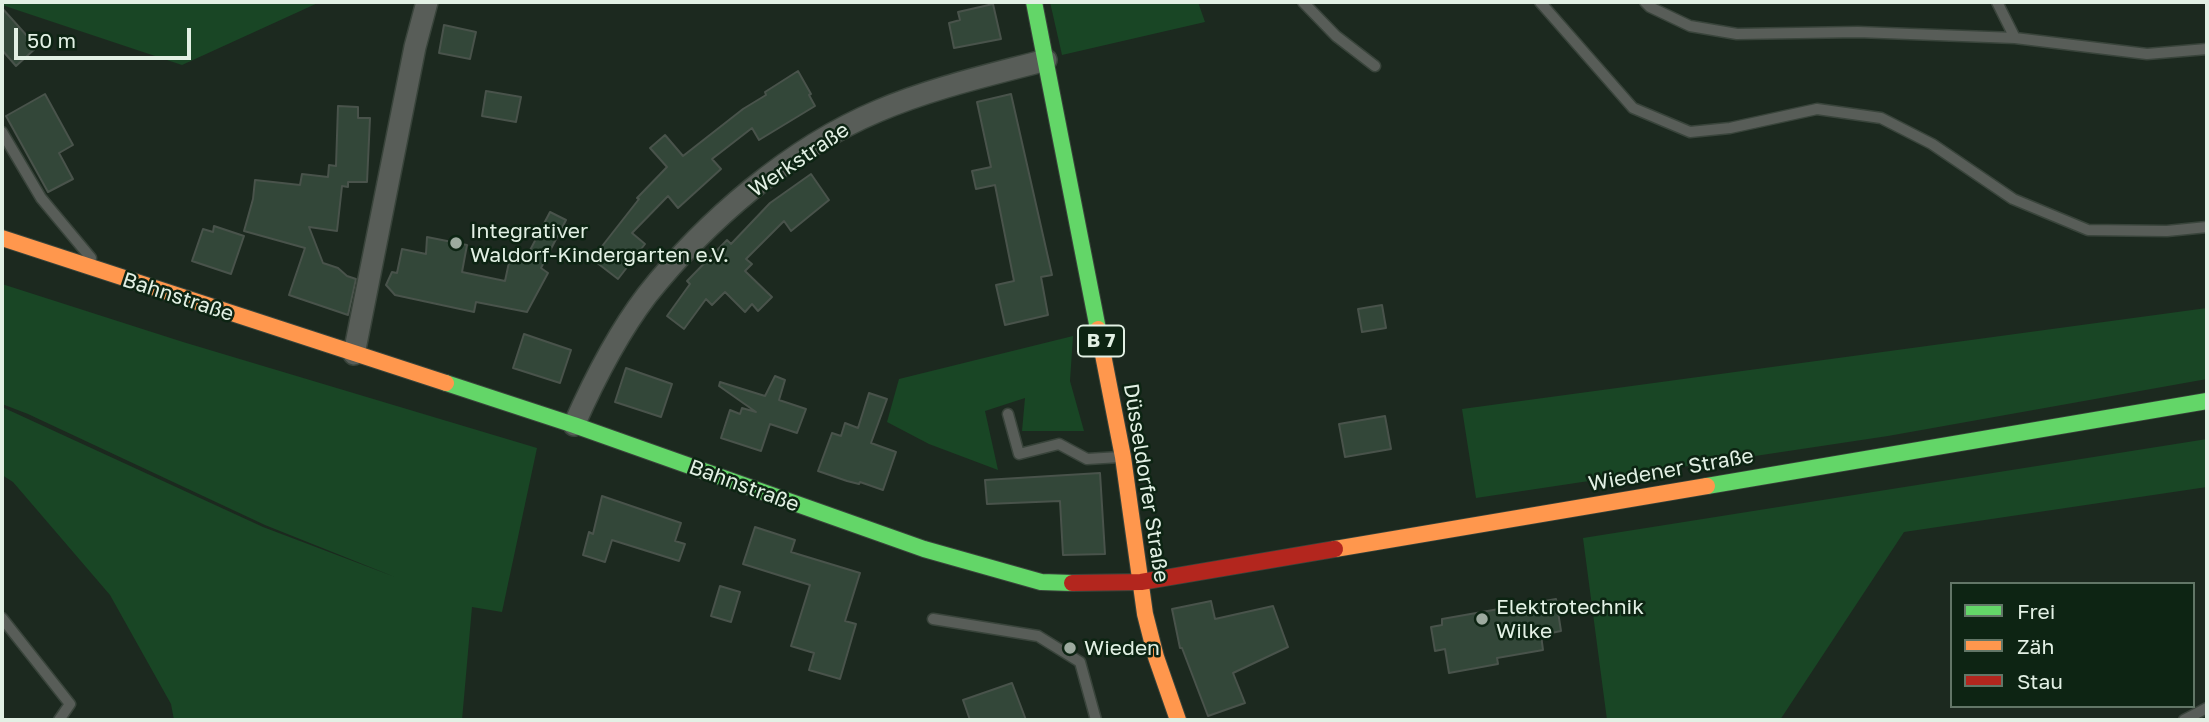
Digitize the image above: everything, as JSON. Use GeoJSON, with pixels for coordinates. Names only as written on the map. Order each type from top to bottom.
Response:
{"type":"FeatureCollection","features":[{"type":"Feature","properties":{"kind":"main road","name":"Düsseldorfer Straße"},"geometry":{"type":"LineString","coordinates":[[1034,2],[1123,457],[1145,614],[1156,657],[1178,720]]}},
{"type":"Feature","properties":{"kind":"main road","name":"Bahnstraße"},"geometry":{"type":"LineString","coordinates":[[2,238],[574,425],[950,557],[1041,582],[1141,582]]}},
{"type":"Feature","properties":{"kind":"main road","name":"Wiedener Straße"},"geometry":{"type":"LineString","coordinates":[[1141,582],[2207,401]]}},
{"type":"Feature","properties":{"kind":"street"},"geometry":{"type":"LineString","coordinates":[[354,354],[415,47],[427,2]]}},
{"type":"Feature","properties":{"kind":"street","name":"Werkstraße"},"geometry":{"type":"LineString","coordinates":[[574,425],[596,375],[646,296],[702,234],[759,183],[827,137],[877,111],[936,90],[1046,60]]}},
{"type":"Feature","properties":{"kind":"lane"},"geometry":{"type":"LineString","coordinates":[[1303,2],[1336,36],[1375,66]]}},
{"type":"Feature","properties":{"kind":"lane"},"geometry":{"type":"LineString","coordinates":[[1540,2],[1633,108],[1690,132],[1730,128],[1817,109],[1881,118],[1931,144],[2013,199],[2088,230],[2167,231],[2207,227]]}},
{"type":"Feature","properties":{"kind":"lane"},"geometry":{"type":"LineString","coordinates":[[1645,2],[1690,26],[1737,34],[1858,32],[2015,38],[2147,54],[2207,49]]}},
{"type":"Feature","properties":{"kind":"lane"},"geometry":{"type":"LineString","coordinates":[[1997,2],[2015,38]]}},
{"type":"Feature","properties":{"kind":"lane"},"geometry":{"type":"LineString","coordinates":[[2,132],[41,198],[103,272]]}},
{"type":"Feature","properties":{"kind":"lane"},"geometry":{"type":"LineString","coordinates":[[1008,414],[1018,454],[1059,444],[1087,459],[1123,457]]}},
{"type":"Feature","properties":{"kind":"lane"},"geometry":{"type":"LineString","coordinates":[[2,618],[70,704],[59,720]]}},
{"type":"Feature","properties":{"kind":"lane"},"geometry":{"type":"LineString","coordinates":[[933,619],[1038,636],[1080,662],[1096,720]]}},
{"type":"Feature","properties":{"kind":"lane"},"geometry":{"type":"LineString","coordinates":[[2184,720],[2207,708]]}},
{"type":"Feature","properties":{"kind":"green space"},"geometry":{"type":"Polygon","coordinates":[[[2,2],[320,2],[182,65],[2,5],[2,2]]]}},
{"type":"Feature","properties":{"kind":"green space"},"geometry":{"type":"Polygon","coordinates":[[[1050,2],[1198,2],[1205,22],[1062,55],[1050,2]]]}},
{"type":"Feature","properties":{"kind":"green space"},"geometry":{"type":"Polygon","coordinates":[[[2,284],[183,342],[537,448],[502,612],[472,607],[462,720],[174,720],[171,704],[110,595],[13,482],[2,475],[2,407],[263,527],[395,577],[265,525],[2,404],[2,284]]]}},
{"type":"Feature","properties":{"kind":"green space"},"geometry":{"type":"Polygon","coordinates":[[[2207,308],[2207,379],[1888,436],[1476,498],[1462,409],[2207,308]]]}},
{"type":"Feature","properties":{"kind":"green space"},"geometry":{"type":"Polygon","coordinates":[[[1073,336],[1070,381],[1084,431],[1022,431],[1025,398],[985,411],[998,470],[929,444],[887,422],[899,379],[1073,336]]]}},
{"type":"Feature","properties":{"kind":"green space"},"geometry":{"type":"Polygon","coordinates":[[[2207,439],[2207,487],[1904,532],[1780,720],[1607,720],[1583,538],[2207,439]]]}},
{"type":"Feature","properties":{"kind":"building"},"geometry":{"type":"Polygon","coordinates":[[[993,4],[1001,39],[954,48],[949,23],[960,20],[958,12],[993,4]]]}},
{"type":"Feature","properties":{"kind":"building"},"geometry":{"type":"Polygon","coordinates":[[[2,8],[37,47],[16,66],[2,50],[2,8]]]}},
{"type":"Feature","properties":{"kind":"building"},"geometry":{"type":"Polygon","coordinates":[[[444,25],[476,32],[470,59],[439,53],[444,25]]]}},
{"type":"Feature","properties":{"kind":"building"},"geometry":{"type":"Polygon","coordinates":[[[798,71],[815,106],[759,140],[752,128],[712,159],[721,169],[678,208],[668,196],[632,233],[645,244],[618,279],[592,259],[639,199],[637,198],[667,167],[650,148],[665,135],[683,156],[743,109],[766,95],[765,92],[798,71]]]}},
{"type":"Feature","properties":{"kind":"building"},"geometry":{"type":"Polygon","coordinates":[[[486,91],[521,97],[516,122],[482,116],[486,91]]]}},
{"type":"Feature","properties":{"kind":"building"},"geometry":{"type":"Polygon","coordinates":[[[45,94],[73,145],[59,153],[73,179],[48,192],[6,116],[45,94]]]}},
{"type":"Feature","properties":{"kind":"building"},"geometry":{"type":"Polygon","coordinates":[[[1011,94],[1052,275],[1041,277],[1048,315],[1005,325],[996,285],[1014,281],[995,185],[976,189],[972,171],[991,167],[977,102],[1011,94]]]}},
{"type":"Feature","properties":{"kind":"building"},"geometry":{"type":"Polygon","coordinates":[[[338,106],[358,107],[358,118],[370,118],[367,182],[348,182],[348,187],[342,186],[337,231],[309,227],[323,263],[356,279],[348,315],[289,295],[305,248],[244,231],[255,180],[300,185],[302,174],[328,177],[329,165],[336,166],[338,106]]]}},
{"type":"Feature","properties":{"kind":"building"},"geometry":{"type":"Polygon","coordinates":[[[811,174],[829,200],[791,231],[784,221],[746,259],[752,264],[745,271],[772,297],[758,311],[752,304],[745,312],[725,292],[712,305],[706,299],[684,329],[667,316],[690,284],[687,281],[727,240],[731,244],[770,203],[811,174]]]}},
{"type":"Feature","properties":{"kind":"building"},"geometry":{"type":"Polygon","coordinates":[[[550,212],[566,220],[541,268],[548,273],[527,312],[476,302],[474,312],[395,295],[386,285],[392,272],[397,273],[402,249],[426,254],[427,237],[467,245],[462,272],[505,281],[511,253],[527,256],[550,212]]]}},
{"type":"Feature","properties":{"kind":"building"},"geometry":{"type":"Polygon","coordinates":[[[214,226],[244,236],[231,274],[192,261],[203,229],[213,232],[214,226]]]}},
{"type":"Feature","properties":{"kind":"building"},"geometry":{"type":"Polygon","coordinates":[[[1382,305],[1386,328],[1362,332],[1358,309],[1382,305]]]}},
{"type":"Feature","properties":{"kind":"building"},"geometry":{"type":"Polygon","coordinates":[[[524,334],[571,350],[560,383],[513,368],[524,334]]]}},
{"type":"Feature","properties":{"kind":"building"},"geometry":{"type":"Polygon","coordinates":[[[626,368],[672,384],[661,417],[615,402],[626,368]]]}},
{"type":"Feature","properties":{"kind":"building"},"geometry":{"type":"Polygon","coordinates":[[[775,376],[785,380],[779,400],[806,409],[797,433],[770,424],[761,451],[721,438],[730,410],[740,414],[742,408],[756,412],[719,386],[720,382],[765,396],[775,376]]]}},
{"type":"Feature","properties":{"kind":"building"},"geometry":{"type":"Polygon","coordinates":[[[869,393],[887,399],[871,443],[896,452],[883,490],[818,471],[832,433],[841,436],[845,423],[858,428],[869,393]]]}},
{"type":"Feature","properties":{"kind":"building"},"geometry":{"type":"Polygon","coordinates":[[[1385,416],[1391,449],[1345,457],[1339,424],[1385,416]]]}},
{"type":"Feature","properties":{"kind":"building"},"geometry":{"type":"Polygon","coordinates":[[[1100,473],[1105,554],[1063,555],[1060,501],[987,504],[985,480],[1100,473]]]}},
{"type":"Feature","properties":{"kind":"building"},"geometry":{"type":"Polygon","coordinates":[[[602,496],[681,523],[675,541],[685,544],[679,561],[612,540],[605,562],[583,555],[589,532],[593,534],[602,496]]]}},
{"type":"Feature","properties":{"kind":"building"},"geometry":{"type":"Polygon","coordinates":[[[755,527],[795,540],[791,552],[860,573],[845,621],[856,624],[840,679],[809,670],[814,653],[791,646],[810,585],[743,564],[755,527]]]}},
{"type":"Feature","properties":{"kind":"building"},"geometry":{"type":"Polygon","coordinates":[[[720,586],[740,592],[731,622],[711,616],[720,586]]]}},
{"type":"Feature","properties":{"kind":"building"},"geometry":{"type":"Polygon","coordinates":[[[1556,599],[1561,631],[1541,635],[1543,650],[1497,658],[1498,664],[1449,673],[1445,649],[1435,651],[1431,627],[1442,625],[1442,619],[1556,599]]]}},
{"type":"Feature","properties":{"kind":"building"},"geometry":{"type":"Polygon","coordinates":[[[1211,601],[1215,619],[1273,606],[1288,647],[1233,673],[1245,703],[1208,716],[1180,648],[1172,609],[1211,601]]]}},
{"type":"Feature","properties":{"kind":"building"},"geometry":{"type":"Polygon","coordinates":[[[1012,683],[1026,720],[970,720],[963,700],[1012,683]]]}},
{"type":"Feature","properties":{"kind":"traffic: fast"},"geometry":{"type":"LineString","coordinates":[[1034,2],[1098,329]]}},
{"type":"Feature","properties":{"kind":"traffic: fast"},"geometry":{"type":"LineString","coordinates":[[446,383],[574,425],[924,549],[1041,582],[1072,583]]}},
{"type":"Feature","properties":{"kind":"traffic: fast"},"geometry":{"type":"LineString","coordinates":[[1707,486],[2207,401]]}},
{"type":"Feature","properties":{"kind":"traffic: slow"},"geometry":{"type":"LineString","coordinates":[[2,238],[446,383]]}},
{"type":"Feature","properties":{"kind":"traffic: slow"},"geometry":{"type":"LineString","coordinates":[[1098,329],[1123,457],[1145,614],[1156,657],[1178,720]]}},
{"type":"Feature","properties":{"kind":"traffic: slow"},"geometry":{"type":"LineString","coordinates":[[1335,549],[1707,486]]}},
{"type":"Feature","properties":{"kind":"traffic: jam"},"geometry":{"type":"LineString","coordinates":[[1072,583],[1141,582],[1335,549]]}},
{"type":"Feature","properties":{"kind":"place","name":"Integrativer Waldorf-Kindergarten e.V."},"geometry":{"type":"Point","coordinates":[456,243]}},
{"type":"Feature","properties":{"kind":"place","name":"Elektrotechnik Wilke"},"geometry":{"type":"Point","coordinates":[1482,619]}},
{"type":"Feature","properties":{"kind":"place","name":"Wieden"},"geometry":{"type":"Point","coordinates":[1070,648]}}]}
